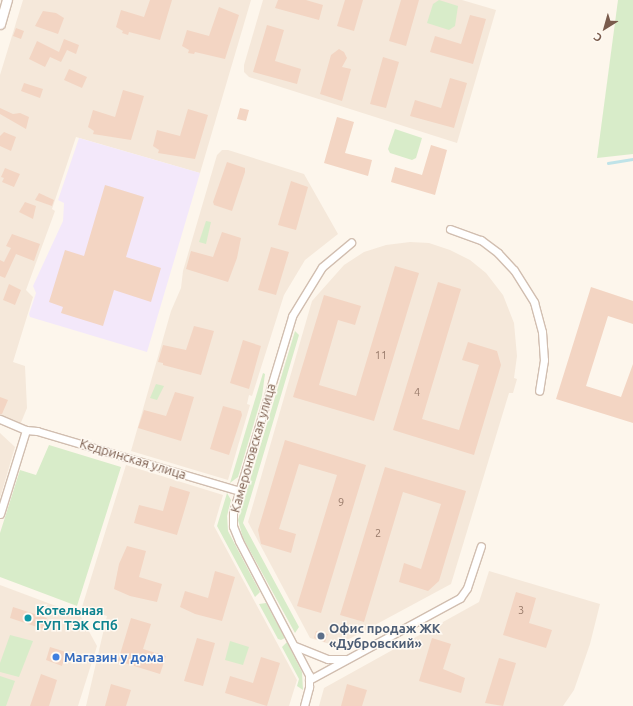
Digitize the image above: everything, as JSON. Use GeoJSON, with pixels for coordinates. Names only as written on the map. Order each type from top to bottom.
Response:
{"type":"FeatureCollection","features":[{"type":"Feature","properties":{"kind":"street"},"geometry":{"type":"LineString","coordinates":[[0,24],[7,0]]}},
{"type":"Feature","properties":{"kind":"street"},"geometry":{"type":"LineString","coordinates":[[450,229],[481,240],[498,253],[514,270],[531,297],[542,332],[544,360],[539,391]]}},
{"type":"Feature","properties":{"kind":"street","name":"Камероновская улица"},"geometry":{"type":"LineString","coordinates":[[309,680],[294,645],[234,531],[233,512],[292,316],[318,271],[351,243]]}},
{"type":"Feature","properties":{"kind":"street","name":"Кедринская улица"},"geometry":{"type":"LineString","coordinates":[[0,419],[26,430],[37,431],[239,491]]}},
{"type":"Feature","properties":{"kind":"street"},"geometry":{"type":"LineString","coordinates":[[0,514],[26,430]]}},
{"type":"Feature","properties":{"kind":"street"},"geometry":{"type":"LineString","coordinates":[[304,706],[309,680],[460,598],[467,588],[481,546]]}},
{"type":"Feature","properties":{"kind":"street"},"geometry":{"type":"LineString","coordinates":[[294,645],[328,659],[350,658]]}},
{"type":"Feature","properties":{"kind":"shaded area"},"geometry":{"type":"Polygon","coordinates":[[[23,0],[251,0],[200,173],[76,137],[52,209],[55,211],[26,290],[33,297],[13,362],[25,366],[27,408],[20,425],[0,415],[0,75],[23,0]]]}},
{"type":"Feature","properties":{"kind":"shaded area"},"geometry":{"type":"Polygon","coordinates":[[[263,0],[462,0],[496,10],[457,143],[249,77],[244,72],[244,65],[263,0]]]}},
{"type":"Feature","properties":{"kind":"shaded area"},"geometry":{"type":"Polygon","coordinates":[[[79,138],[200,173],[147,352],[30,317],[29,314],[36,293],[33,286],[63,221],[64,203],[58,200],[79,138]]]}},
{"type":"Feature","properties":{"kind":"shaded area"},"geometry":{"type":"Polygon","coordinates":[[[222,150],[228,150],[304,174],[338,234],[305,260],[284,295],[252,396],[249,395],[247,404],[250,405],[228,480],[131,451],[171,311],[181,288],[183,271],[217,155],[222,150]]]}},
{"type":"Feature","properties":{"kind":"shaded area"},"geometry":{"type":"Polygon","coordinates":[[[410,242],[429,243],[450,250],[470,260],[486,273],[503,295],[514,323],[517,356],[514,378],[517,379],[513,393],[509,393],[451,584],[336,646],[310,638],[248,522],[312,301],[344,265],[364,252],[386,245],[410,242]]]}},
{"type":"Feature","properties":{"kind":"shaded area"},"geometry":{"type":"Polygon","coordinates":[[[0,433],[15,447],[0,498],[0,433]]]}},
{"type":"Feature","properties":{"kind":"shaded area"},"geometry":{"type":"Polygon","coordinates":[[[126,465],[223,495],[214,526],[297,680],[289,706],[86,706],[107,616],[82,607],[126,465]]]}},
{"type":"Feature","properties":{"kind":"shaded area"},"geometry":{"type":"Polygon","coordinates":[[[489,571],[600,604],[590,644],[574,690],[563,706],[319,706],[324,688],[479,602],[489,571]]]}},
{"type":"Feature","properties":{"kind":"shaded area"},"geometry":{"type":"Polygon","coordinates":[[[0,585],[80,615],[97,646],[78,706],[0,706],[0,585]]]}},
{"type":"Feature","properties":{"kind":"green space"},"geometry":{"type":"Polygon","coordinates":[[[439,0],[458,6],[455,26],[449,30],[427,23],[433,4],[439,0]]]}},
{"type":"Feature","properties":{"kind":"green space"},"geometry":{"type":"Polygon","coordinates":[[[618,0],[633,0],[633,154],[597,158],[618,0]]]}},
{"type":"Feature","properties":{"kind":"green space"},"geometry":{"type":"Polygon","coordinates":[[[395,129],[422,138],[416,158],[412,160],[390,153],[388,149],[395,129]]]}},
{"type":"Feature","properties":{"kind":"green space"},"geometry":{"type":"Polygon","coordinates":[[[206,221],[211,222],[206,244],[199,242],[206,221]]]}},
{"type":"Feature","properties":{"kind":"green space"},"geometry":{"type":"Polygon","coordinates":[[[295,331],[299,335],[243,523],[299,627],[295,633],[243,538],[238,520],[295,331]]]}},
{"type":"Feature","properties":{"kind":"green space"},"geometry":{"type":"Polygon","coordinates":[[[263,373],[265,374],[262,396],[238,477],[230,483],[263,373]]]}},
{"type":"Feature","properties":{"kind":"green space"},"geometry":{"type":"Polygon","coordinates":[[[156,384],[164,386],[157,400],[150,398],[156,384]]]}},
{"type":"Feature","properties":{"kind":"green space"},"geometry":{"type":"Polygon","coordinates":[[[49,445],[121,467],[77,606],[0,577],[0,533],[20,470],[36,475],[49,445]]]}},
{"type":"Feature","properties":{"kind":"green space"},"geometry":{"type":"Polygon","coordinates":[[[227,493],[231,500],[227,516],[228,531],[260,592],[255,597],[217,526],[227,493]]]}},
{"type":"Feature","properties":{"kind":"green space"},"geometry":{"type":"Polygon","coordinates":[[[266,603],[285,638],[281,640],[278,639],[259,604],[266,603]]]}},
{"type":"Feature","properties":{"kind":"green space"},"geometry":{"type":"Polygon","coordinates":[[[10,635],[33,641],[19,677],[0,672],[0,663],[10,635]]]}},
{"type":"Feature","properties":{"kind":"green space"},"geometry":{"type":"Polygon","coordinates":[[[230,641],[249,647],[243,665],[225,660],[230,641]]]}},
{"type":"Feature","properties":{"kind":"green space"},"geometry":{"type":"Polygon","coordinates":[[[287,642],[302,672],[303,690],[297,686],[299,679],[282,647],[287,642]]]}},
{"type":"Feature","properties":{"kind":"green space"},"geometry":{"type":"Polygon","coordinates":[[[0,676],[15,681],[6,706],[0,706],[0,676]]]}},
{"type":"Feature","properties":{"kind":"building"},"geometry":{"type":"Polygon","coordinates":[[[150,0],[172,0],[160,40],[129,32],[128,35],[122,33],[123,31],[116,27],[121,10],[144,17],[150,0]]]}},
{"type":"Feature","properties":{"kind":"building"},"geometry":{"type":"Polygon","coordinates":[[[278,0],[306,0],[323,5],[319,20],[275,8],[278,0]]]}},
{"type":"Feature","properties":{"kind":"building"},"geometry":{"type":"Polygon","coordinates":[[[345,0],[363,0],[354,31],[337,26],[345,0]]]}},
{"type":"Feature","properties":{"kind":"building"},"geometry":{"type":"Polygon","coordinates":[[[401,0],[419,0],[406,46],[389,41],[401,0]]]}},
{"type":"Feature","properties":{"kind":"building"},"geometry":{"type":"Polygon","coordinates":[[[219,7],[239,15],[225,59],[195,52],[194,54],[188,53],[189,50],[182,46],[187,30],[209,36],[219,7]]]}},
{"type":"Feature","properties":{"kind":"building"},"geometry":{"type":"Polygon","coordinates":[[[43,11],[56,13],[64,18],[58,34],[35,26],[43,11]]]}},
{"type":"Feature","properties":{"kind":"building"},"geometry":{"type":"Polygon","coordinates":[[[470,15],[486,19],[473,64],[430,52],[435,36],[461,44],[470,15]]]}},
{"type":"Feature","properties":{"kind":"building"},"geometry":{"type":"Polygon","coordinates":[[[267,25],[284,30],[275,61],[301,69],[297,84],[253,72],[267,25]]]}},
{"type":"Feature","properties":{"kind":"building"},"geometry":{"type":"Polygon","coordinates":[[[16,28],[24,31],[21,39],[13,36],[16,28]]]}},
{"type":"Feature","properties":{"kind":"building"},"geometry":{"type":"Polygon","coordinates":[[[64,39],[79,45],[76,54],[67,50],[61,62],[50,57],[45,67],[29,59],[37,41],[59,52],[64,39]]]}},
{"type":"Feature","properties":{"kind":"building"},"geometry":{"type":"Polygon","coordinates":[[[339,49],[344,52],[347,58],[342,67],[351,69],[342,101],[320,94],[331,55],[339,49]]]}},
{"type":"Feature","properties":{"kind":"building"},"geometry":{"type":"Polygon","coordinates":[[[383,57],[399,62],[386,108],[370,104],[383,57]]]}},
{"type":"Feature","properties":{"kind":"building"},"geometry":{"type":"Polygon","coordinates":[[[69,69],[87,77],[82,88],[64,80],[69,69]]]}},
{"type":"Feature","properties":{"kind":"building"},"geometry":{"type":"Polygon","coordinates":[[[450,78],[467,83],[454,128],[410,116],[415,100],[441,108],[450,78]]]}},
{"type":"Feature","properties":{"kind":"building"},"geometry":{"type":"Polygon","coordinates":[[[24,83],[43,89],[40,98],[21,91],[24,83]]]}},
{"type":"Feature","properties":{"kind":"building"},"geometry":{"type":"Polygon","coordinates":[[[123,90],[144,96],[131,140],[93,134],[94,131],[88,127],[93,110],[115,117],[123,90]]]}},
{"type":"Feature","properties":{"kind":"building"},"geometry":{"type":"Polygon","coordinates":[[[0,108],[13,114],[20,113],[29,117],[26,129],[0,114],[0,108]]]}},
{"type":"Feature","properties":{"kind":"building"},"geometry":{"type":"Polygon","coordinates":[[[240,108],[249,110],[246,121],[237,119],[240,108]]]}},
{"type":"Feature","properties":{"kind":"building"},"geometry":{"type":"Polygon","coordinates":[[[188,109],[208,115],[195,159],[158,153],[159,150],[153,146],[157,130],[180,136],[188,109]]]}},
{"type":"Feature","properties":{"kind":"building"},"geometry":{"type":"Polygon","coordinates":[[[337,117],[354,122],[345,153],[372,160],[368,176],[324,163],[337,117]]]}},
{"type":"Feature","properties":{"kind":"building"},"geometry":{"type":"Polygon","coordinates":[[[4,132],[16,137],[11,151],[0,146],[0,136],[4,132]]]}},
{"type":"Feature","properties":{"kind":"building"},"geometry":{"type":"Polygon","coordinates":[[[431,145],[447,150],[435,195],[391,182],[395,167],[422,175],[431,145]]]}},
{"type":"Feature","properties":{"kind":"building"},"geometry":{"type":"Polygon","coordinates":[[[227,162],[245,168],[232,211],[214,205],[213,202],[227,162]]]}},
{"type":"Feature","properties":{"kind":"building"},"geometry":{"type":"Polygon","coordinates":[[[5,168],[20,174],[14,187],[2,182],[4,178],[1,177],[5,168]]]}},
{"type":"Feature","properties":{"kind":"building"},"geometry":{"type":"Polygon","coordinates":[[[291,181],[308,187],[296,230],[278,225],[291,181]]]}},
{"type":"Feature","properties":{"kind":"building"},"geometry":{"type":"Polygon","coordinates":[[[105,185],[144,197],[126,257],[161,268],[151,302],[114,290],[103,326],[61,313],[63,307],[49,302],[65,250],[84,256],[105,185]]]}},
{"type":"Feature","properties":{"kind":"building"},"geometry":{"type":"Polygon","coordinates":[[[39,193],[54,200],[52,206],[35,200],[39,193]]]}},
{"type":"Feature","properties":{"kind":"building"},"geometry":{"type":"Polygon","coordinates":[[[25,202],[36,206],[33,219],[19,212],[25,202]]]}},
{"type":"Feature","properties":{"kind":"building"},"geometry":{"type":"Polygon","coordinates":[[[222,232],[241,238],[237,258],[228,282],[186,269],[191,251],[213,257],[222,232]]]}},
{"type":"Feature","properties":{"kind":"building"},"geometry":{"type":"Polygon","coordinates":[[[12,234],[40,244],[34,261],[16,254],[5,278],[0,276],[0,260],[4,262],[11,248],[6,246],[12,234]]]}},
{"type":"Feature","properties":{"kind":"building"},"geometry":{"type":"Polygon","coordinates":[[[271,247],[289,252],[276,295],[258,290],[271,247]]]}},
{"type":"Feature","properties":{"kind":"building"},"geometry":{"type":"Polygon","coordinates":[[[395,266],[419,273],[374,421],[293,397],[324,295],[361,306],[355,325],[338,320],[319,385],[356,396],[395,266]]]}},
{"type":"Feature","properties":{"kind":"building"},"geometry":{"type":"Polygon","coordinates":[[[438,282],[461,289],[422,419],[459,430],[479,365],[462,360],[468,342],[497,351],[501,365],[474,455],[393,430],[438,282]]]}},
{"type":"Feature","properties":{"kind":"building"},"geometry":{"type":"Polygon","coordinates":[[[9,284],[21,290],[15,305],[3,300],[9,284]]]}},
{"type":"Feature","properties":{"kind":"building"},"geometry":{"type":"Polygon","coordinates":[[[591,287],[633,301],[633,324],[608,316],[586,386],[621,397],[633,364],[633,423],[556,399],[591,287]]]}},
{"type":"Feature","properties":{"kind":"building"},"geometry":{"type":"Polygon","coordinates":[[[194,326],[214,331],[201,375],[163,365],[163,363],[158,362],[163,345],[186,350],[194,326]]]}},
{"type":"Feature","properties":{"kind":"building"},"geometry":{"type":"Polygon","coordinates":[[[243,340],[261,346],[249,389],[230,383],[243,340]]]}},
{"type":"Feature","properties":{"kind":"building"},"geometry":{"type":"Polygon","coordinates":[[[175,392],[194,397],[181,441],[138,428],[144,410],[166,416],[175,392]]]}},
{"type":"Feature","properties":{"kind":"building"},"geometry":{"type":"Polygon","coordinates":[[[0,397],[8,400],[2,414],[0,414],[0,397]]]}},
{"type":"Feature","properties":{"kind":"building"},"geometry":{"type":"Polygon","coordinates":[[[223,406],[241,411],[242,415],[229,455],[210,449],[223,406]]]}},
{"type":"Feature","properties":{"kind":"building"},"geometry":{"type":"Polygon","coordinates":[[[285,440],[366,465],[321,613],[297,606],[337,475],[299,464],[279,529],[296,534],[291,553],[261,544],[258,530],[285,440]]]}},
{"type":"Feature","properties":{"kind":"building"},"geometry":{"type":"Polygon","coordinates":[[[385,467],[466,491],[439,581],[428,591],[399,582],[404,563],[421,569],[441,504],[403,492],[364,622],[340,615],[385,467]]]}},
{"type":"Feature","properties":{"kind":"building"},"geometry":{"type":"Polygon","coordinates":[[[170,486],[190,492],[177,535],[134,523],[139,505],[163,511],[170,486]]]}},
{"type":"Feature","properties":{"kind":"building"},"geometry":{"type":"Polygon","coordinates":[[[127,546],[146,551],[139,577],[162,584],[157,602],[130,596],[114,589],[119,564],[127,546]]]}},
{"type":"Feature","properties":{"kind":"building"},"geometry":{"type":"Polygon","coordinates":[[[215,571],[235,577],[222,621],[195,614],[180,607],[185,591],[208,598],[215,571]]]}},
{"type":"Feature","properties":{"kind":"building"},"geometry":{"type":"Polygon","coordinates":[[[516,592],[536,598],[529,623],[552,630],[546,648],[503,635],[516,592]]]}},
{"type":"Feature","properties":{"kind":"building","name":"Котельная ГУП ТЭК СПб"},"geometry":{"type":"Polygon","coordinates":[[[13,607],[47,618],[43,629],[10,618],[13,607]]]}},
{"type":"Feature","properties":{"kind":"building"},"geometry":{"type":"Polygon","coordinates":[[[131,618],[151,624],[143,649],[166,656],[160,674],[118,661],[131,618]]]}},
{"type":"Feature","properties":{"kind":"building","name":"Офис продаж ЖК «Дубровский»"},"geometry":{"type":"Polygon","coordinates":[[[316,631],[328,634],[325,642],[314,638],[316,631]]]}},
{"type":"Feature","properties":{"kind":"building"},"geometry":{"type":"Polygon","coordinates":[[[197,638],[215,643],[203,686],[184,681],[197,638]]]}},
{"type":"Feature","properties":{"kind":"building"},"geometry":{"type":"Polygon","coordinates":[[[432,638],[451,644],[443,669],[465,678],[461,693],[419,681],[432,638]]]}},
{"type":"Feature","properties":{"kind":"building"},"geometry":{"type":"Polygon","coordinates":[[[50,647],[66,652],[62,666],[46,660],[50,647]]]}},
{"type":"Feature","properties":{"kind":"building"},"geometry":{"type":"Polygon","coordinates":[[[261,657],[280,663],[267,706],[225,693],[230,676],[253,683],[261,657]]]}},
{"type":"Feature","properties":{"kind":"building"},"geometry":{"type":"Polygon","coordinates":[[[499,658],[516,663],[503,706],[485,703],[499,658]]]}},
{"type":"Feature","properties":{"kind":"building"},"geometry":{"type":"Polygon","coordinates":[[[41,674],[57,680],[49,706],[30,706],[41,674]]]}},
{"type":"Feature","properties":{"kind":"building"},"geometry":{"type":"Polygon","coordinates":[[[111,684],[131,690],[126,706],[105,706],[111,684]]]}},
{"type":"Feature","properties":{"kind":"building"},"geometry":{"type":"Polygon","coordinates":[[[347,684],[367,690],[362,706],[341,706],[347,684]]]}},
{"type":"Feature","properties":{"kind":"waterway"},"geometry":{"type":"LineString","coordinates":[[608,163],[633,159]]}},
{"type":"Feature","properties":{"kind":"place","name":"Котельная ГУП ТЭК СПб"},"geometry":{"type":"Point","coordinates":[28,618]}},
{"type":"Feature","properties":{"kind":"place","name":"Офис продаж ЖК «Дубровский»"},"geometry":{"type":"Point","coordinates":[321,636]}},
{"type":"Feature","properties":{"kind":"place","name":"Магазин у дома"},"geometry":{"type":"Point","coordinates":[56,657]}}]}
